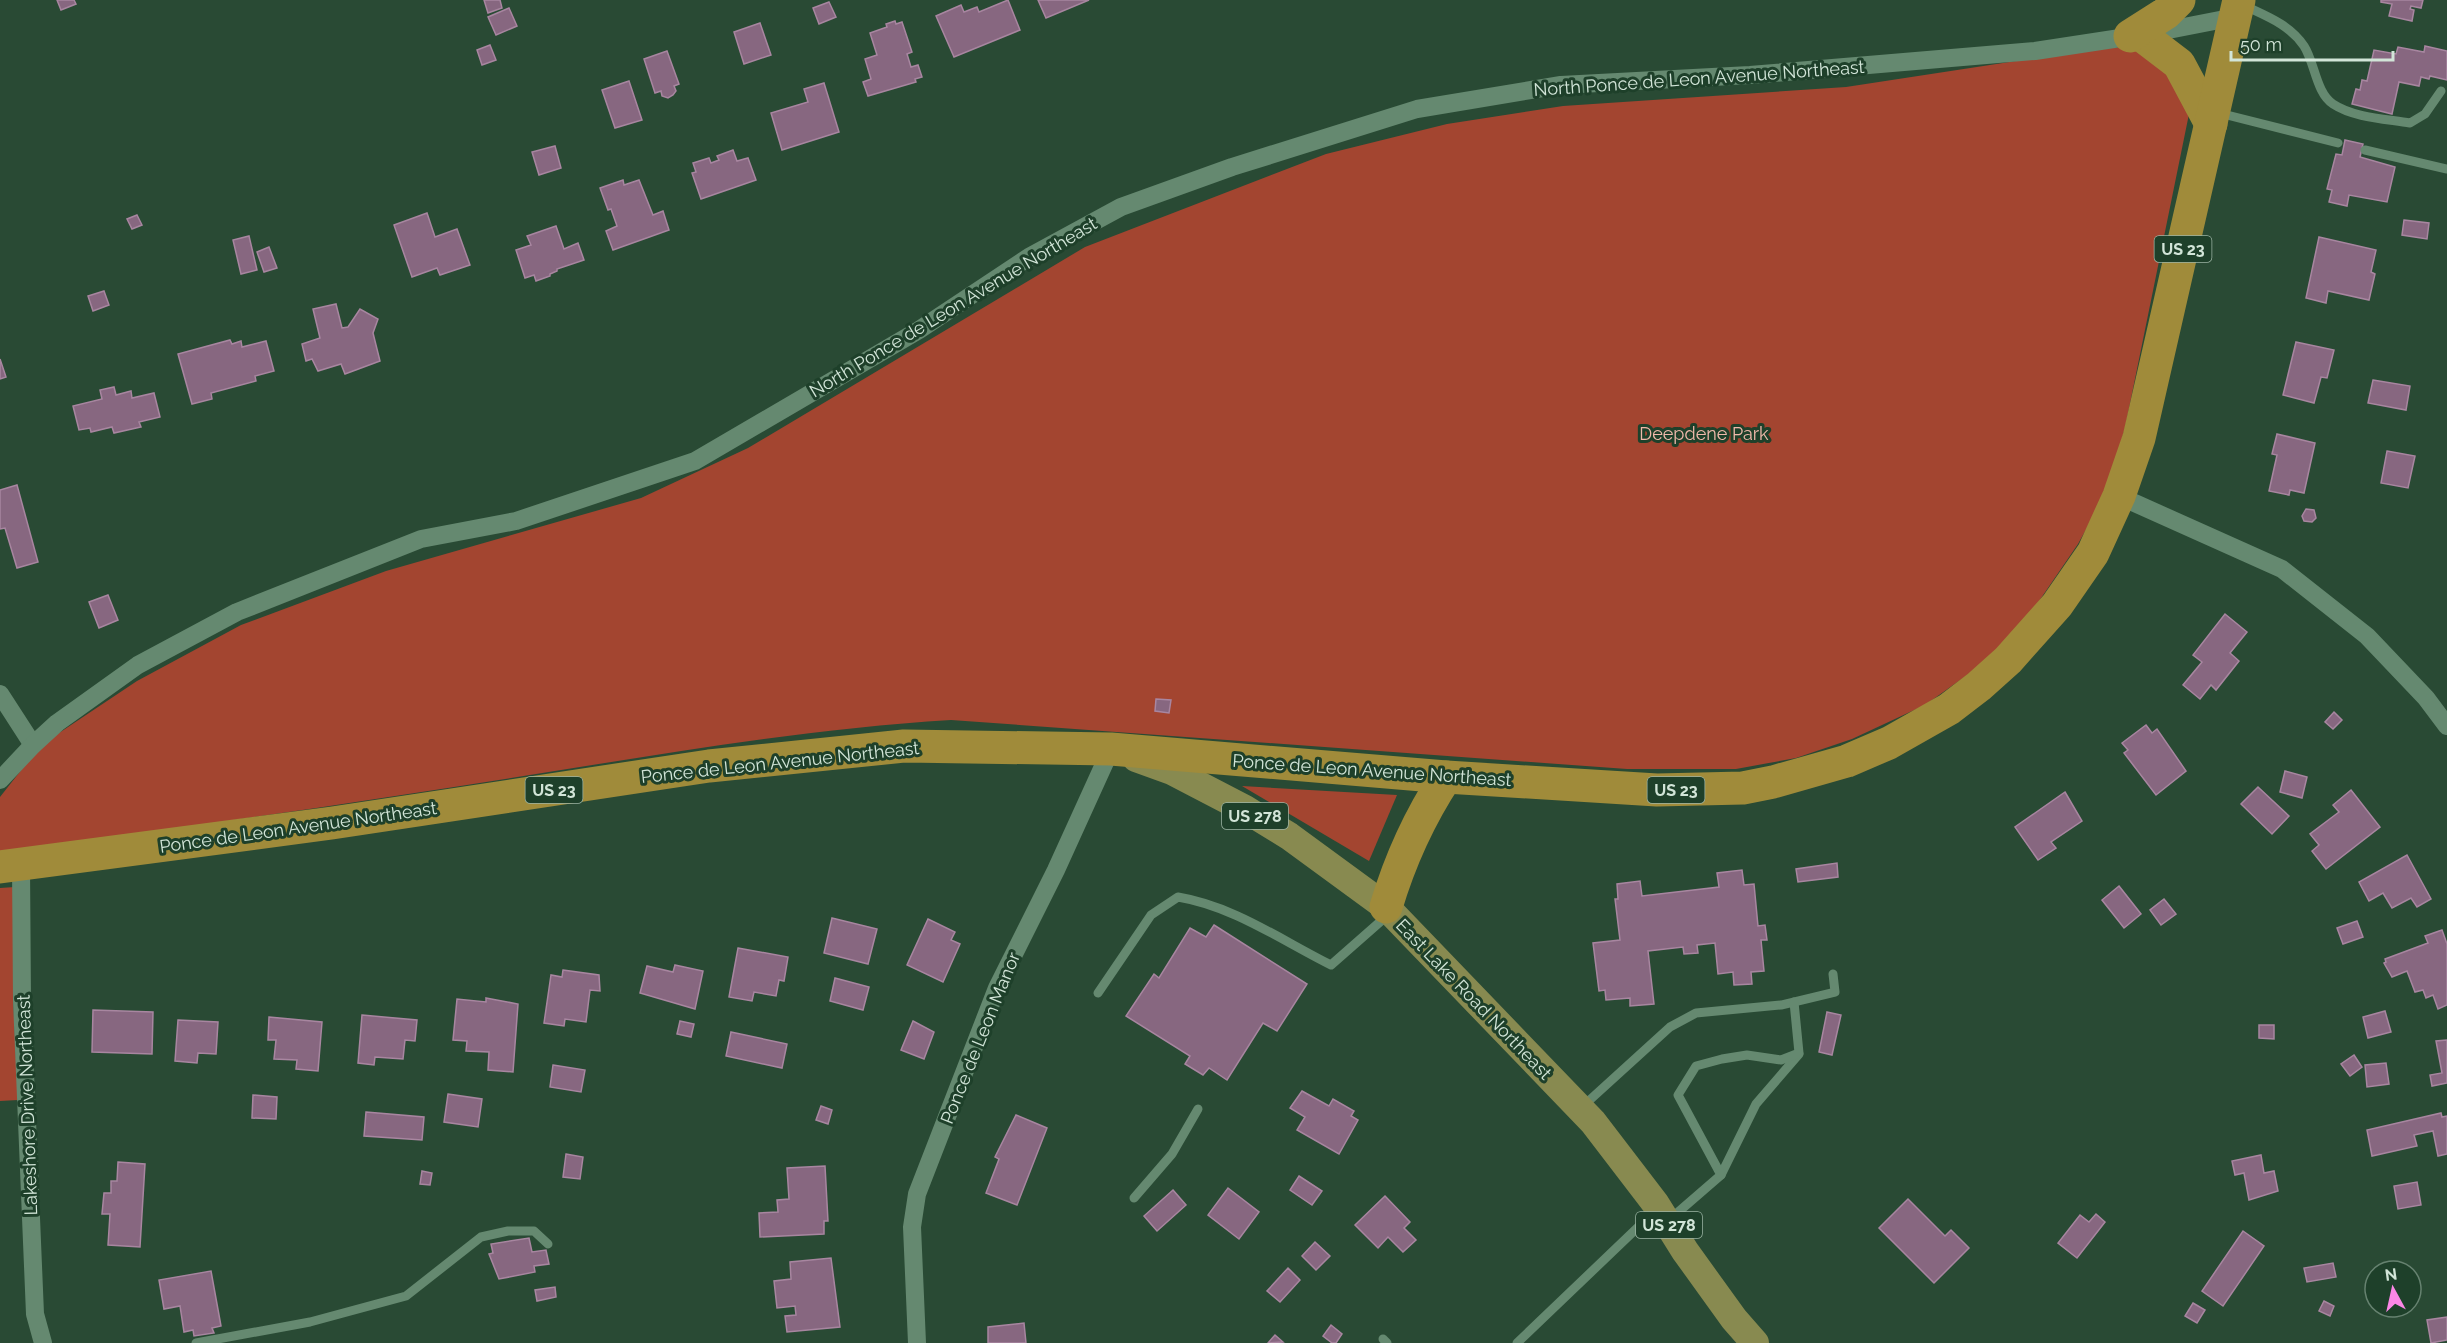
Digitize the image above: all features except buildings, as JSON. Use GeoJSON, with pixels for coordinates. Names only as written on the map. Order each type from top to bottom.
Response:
{"type":"FeatureCollection","features":[{"type":"Feature","properties":{"kind":"highway"},"geometry":{"type":"LineString","coordinates":[[2179,0],[2136,36],[2179,64],[2212,118]]}},
{"type":"Feature","properties":{"kind":"highway","name":"Ponce de Leon Avenue Northeast"},"geometry":{"type":"LineString","coordinates":[[11,867],[332,824],[709,766],[904,746],[1111,749],[1446,777],[1657,790],[1743,788],[1847,761],[1889,743],[1949,709],[1979,686],[2008,660],[2057,605],[2093,553],[2120,496],[2139,438],[2237,7]]}},
{"type":"Feature","properties":{"kind":"highway"},"geometry":{"type":"LineString","coordinates":[[1388,910],[1398,867],[1426,807],[1446,777]]}},
{"type":"Feature","properties":{"kind":"main road","name":"East Lake Road Northeast"},"geometry":{"type":"LineString","coordinates":[[1111,749],[1172,771],[1245,809],[1289,836],[1388,910],[1580,1109],[1663,1214],[1685,1251],[1755,1343]]}},
{"type":"Feature","properties":{"kind":"street","name":"North Ponce de Leon Avenue Northeast"},"geometry":{"type":"LineString","coordinates":[[33,745],[57,723],[138,664],[237,612],[421,539],[516,521],[695,461],[919,330],[1029,257],[1122,207],[1311,141],[1417,109],[1561,85],[1750,75],[2023,52],[2136,36],[2237,7]]}},
{"type":"Feature","properties":{"kind":"street"},"geometry":{"type":"LineString","coordinates":[[2120,496],[2282,569],[2367,636],[2426,698],[2447,726]]}},
{"type":"Feature","properties":{"kind":"street"},"geometry":{"type":"LineString","coordinates":[[0,694],[33,745],[0,780]]}},
{"type":"Feature","properties":{"kind":"street","name":"Ponce de Leon Manor"},"geometry":{"type":"LineString","coordinates":[[917,1343],[912,1227],[917,1194],[997,988],[1056,870],[1111,749]]}},
{"type":"Feature","properties":{"kind":"street","name":"Lakeshore Drive Northeast"},"geometry":{"type":"LineString","coordinates":[[11,867],[22,1001],[35,1314],[43,1343]]}},
{"type":"Feature","properties":{"kind":"lane"},"geometry":{"type":"LineString","coordinates":[[2237,7],[2287,26],[2304,47],[2323,91],[2332,104],[2350,112],[2410,123],[2425,114],[2440,91]]}},
{"type":"Feature","properties":{"kind":"lane"},"geometry":{"type":"LineString","coordinates":[[2212,118],[2338,143]]}},
{"type":"Feature","properties":{"kind":"lane"},"geometry":{"type":"LineString","coordinates":[[2365,150],[2447,169]]}},
{"type":"Feature","properties":{"kind":"lane"},"geometry":{"type":"LineString","coordinates":[[1098,993],[1151,915],[1178,897],[1203,901],[1239,917],[1331,965],[1388,910]]}},
{"type":"Feature","properties":{"kind":"lane"},"geometry":{"type":"LineString","coordinates":[[1580,1109],[1670,1027],[1696,1013],[1781,1005],[1836,992],[1833,974]]}},
{"type":"Feature","properties":{"kind":"lane"},"geometry":{"type":"LineString","coordinates":[[1517,1343],[1663,1214],[1721,1175],[1756,1104],[1799,1053],[1794,1002]]}},
{"type":"Feature","properties":{"kind":"lane"},"geometry":{"type":"LineString","coordinates":[[1721,1175],[1678,1095],[1696,1066],[1747,1055],[1781,1060],[1799,1053]]}},
{"type":"Feature","properties":{"kind":"lane"},"geometry":{"type":"LineString","coordinates":[[1134,1198],[1172,1154],[1198,1109]]}},
{"type":"Feature","properties":{"kind":"lane"},"geometry":{"type":"LineString","coordinates":[[196,1343],[310,1322],[406,1296],[481,1237],[507,1231],[534,1231],[548,1244]]}},
{"type":"Feature","properties":{"kind":"green space","name":"Deepdene Park"},"geometry":{"type":"Polygon","coordinates":[[[2138,45],[2155,53],[2189,114],[2125,428],[2106,493],[2078,544],[2037,604],[1987,661],[1925,705],[1852,739],[1796,758],[1736,769],[1627,769],[951,720],[840,730],[730,744],[0,855],[0,797],[41,745],[137,681],[241,625],[386,571],[641,498],[748,448],[1085,247],[1326,154],[1447,124],[1563,106],[1846,87],[2082,51],[2138,45]]]}},
{"type":"Feature","properties":{"kind":"green space"},"geometry":{"type":"Polygon","coordinates":[[[1242,786],[1397,795],[1369,861],[1242,786]]]}},
{"type":"Feature","properties":{"kind":"green space"},"geometry":{"type":"Polygon","coordinates":[[[15,887],[13,997],[18,1100],[0,1101],[0,888],[15,887]]]}}]}
